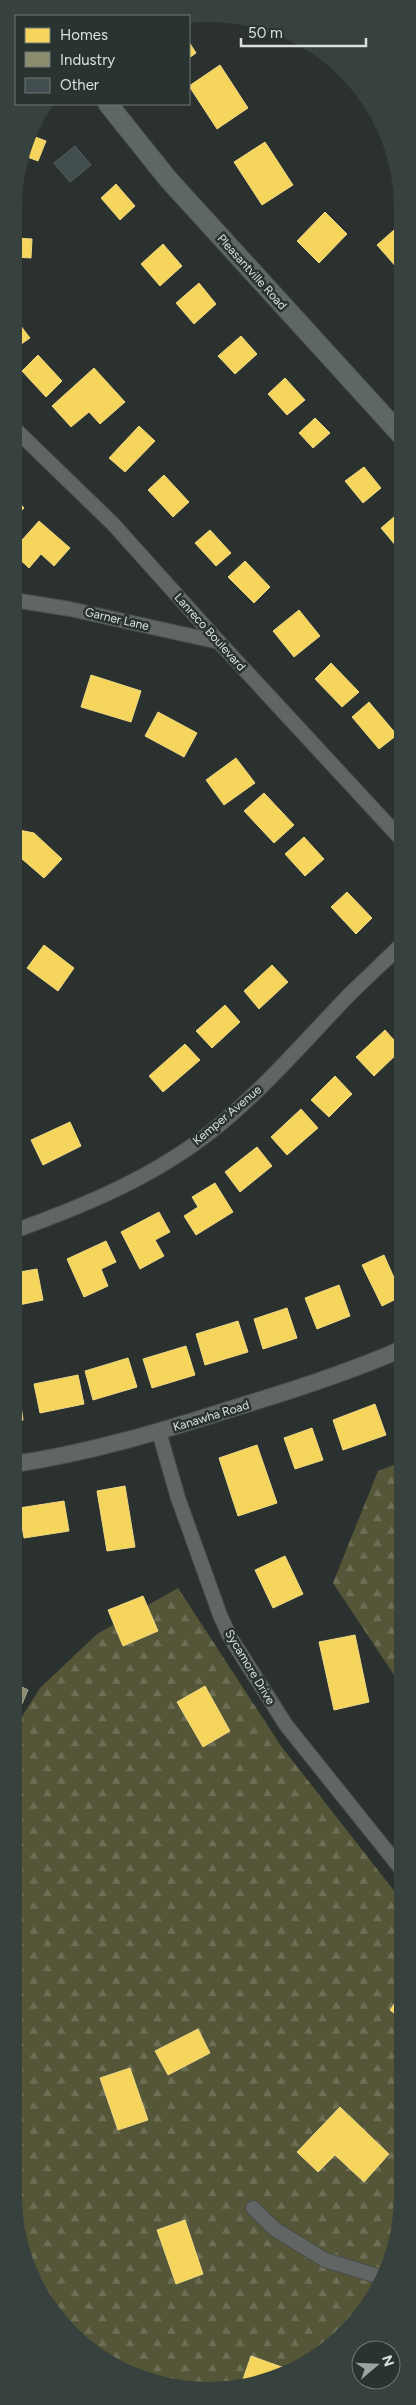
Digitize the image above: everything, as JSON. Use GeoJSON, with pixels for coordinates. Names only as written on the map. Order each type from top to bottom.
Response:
{"type":"FeatureCollection","features":[{"type":"Feature","properties":{"kind":"main road","name":"Pleasantville Road"},"geometry":{"type":"LineString","coordinates":[[109,105],[168,179],[394,427]]}},
{"type":"Feature","properties":{"kind":"street","name":"Lanreco Boulevard"},"geometry":{"type":"LineString","coordinates":[[22,436],[113,524],[394,831]]}},
{"type":"Feature","properties":{"kind":"street","name":"Garner Lane"},"geometry":{"type":"LineString","coordinates":[[22,601],[70,609],[219,642]]}},
{"type":"Feature","properties":{"kind":"street","name":"Kemper Avenue"},"geometry":{"type":"LineString","coordinates":[[22,1228],[103,1196],[148,1173],[212,1131],[281,1069],[348,996],[394,952]]}},
{"type":"Feature","properties":{"kind":"street","name":"Kanawha Road"},"geometry":{"type":"LineString","coordinates":[[22,1462],[90,1449],[159,1432],[330,1377],[394,1352]]}},
{"type":"Feature","properties":{"kind":"street","name":"Sycamore Drive"},"geometry":{"type":"LineString","coordinates":[[159,1432],[178,1498],[220,1615],[230,1637],[286,1725],[394,1860]]}},
{"type":"Feature","properties":{"kind":"street"},"geometry":{"type":"LineString","coordinates":[[253,2208],[276,2230],[325,2260],[376,2275]]}},
{"type":"Feature","properties":{"kind":"green space"},"geometry":{"type":"Polygon","coordinates":[[[394,1465],[394,1675],[333,1583],[378,1471],[394,1465]]]}},
{"type":"Feature","properties":{"kind":"green space"},"geometry":{"type":"Polygon","coordinates":[[[178,1588],[281,1746],[394,1891],[394,2197],[390,2233],[384,2257],[369,2290],[355,2310],[321,2344],[301,2358],[268,2373],[244,2379],[220,2382],[184,2381],[148,2373],[115,2358],[77,2328],[61,2310],[47,2290],[32,2257],[26,2233],[22,2197],[22,1716],[40,1688],[97,1634],[178,1588]]]}},
{"type":"Feature","properties":{"kind":"building: Homes"},"geometry":{"type":"Polygon","coordinates":[[[190,44],[196,53],[190,57],[190,44]]]}},
{"type":"Feature","properties":{"kind":"building: Homes"},"geometry":{"type":"Polygon","coordinates":[[[220,65],[248,108],[217,129],[190,85],[220,65]]]}},
{"type":"Feature","properties":{"kind":"building: Homes"},"geometry":{"type":"Polygon","coordinates":[[[37,138],[46,141],[38,161],[30,158],[37,138]]]}},
{"type":"Feature","properties":{"kind":"building: Homes"},"geometry":{"type":"Polygon","coordinates":[[[265,142],[293,185],[262,205],[234,162],[265,142]]]}},
{"type":"Feature","properties":{"kind":"building: Homes"},"geometry":{"type":"Polygon","coordinates":[[[116,184],[135,206],[120,220],[101,198],[116,184]]]}},
{"type":"Feature","properties":{"kind":"building: Homes"},"geometry":{"type":"Polygon","coordinates":[[[325,212],[347,234],[319,263],[297,241],[325,212]]]}},
{"type":"Feature","properties":{"kind":"building: Homes"},"geometry":{"type":"Polygon","coordinates":[[[394,230],[394,264],[377,245],[394,230]]]}},
{"type":"Feature","properties":{"kind":"building: Homes"},"geometry":{"type":"Polygon","coordinates":[[[22,238],[32,239],[31,258],[22,257],[22,238]]]}},
{"type":"Feature","properties":{"kind":"building: Homes"},"geometry":{"type":"Polygon","coordinates":[[[163,244],[182,266],[160,286],[141,264],[163,244]]]}},
{"type":"Feature","properties":{"kind":"building: Homes"},"geometry":{"type":"Polygon","coordinates":[[[199,283],[216,304],[194,324],[176,303],[199,283]]]}},
{"type":"Feature","properties":{"kind":"building: Homes"},"geometry":{"type":"Polygon","coordinates":[[[22,328],[30,338],[22,344],[22,328]]]}},
{"type":"Feature","properties":{"kind":"building: Homes"},"geometry":{"type":"Polygon","coordinates":[[[241,336],[257,354],[235,374],[218,356],[241,336]]]}},
{"type":"Feature","properties":{"kind":"building: Homes"},"geometry":{"type":"Polygon","coordinates":[[[38,355],[62,381],[46,397],[22,371],[38,355]]]}},
{"type":"Feature","properties":{"kind":"building: Homes"},"geometry":{"type":"Polygon","coordinates":[[[94,368],[125,402],[100,424],[89,412],[71,427],[52,406],[94,368]]]}},
{"type":"Feature","properties":{"kind":"building: Homes"},"geometry":{"type":"Polygon","coordinates":[[[285,378],[305,400],[287,415],[268,394],[285,378]]]}},
{"type":"Feature","properties":{"kind":"building: Homes"},"geometry":{"type":"Polygon","coordinates":[[[315,418],[330,433],[313,448],[299,433],[315,418]]]}},
{"type":"Feature","properties":{"kind":"building: Homes"},"geometry":{"type":"Polygon","coordinates":[[[139,426],[155,441],[125,472],[109,458],[139,426]]]}},
{"type":"Feature","properties":{"kind":"building: Homes"},"geometry":{"type":"Polygon","coordinates":[[[364,467],[381,488],[363,503],[345,481],[364,467]]]}},
{"type":"Feature","properties":{"kind":"building: Homes"},"geometry":{"type":"Polygon","coordinates":[[[164,475],[189,502],[173,517],[148,490],[164,475]]]}},
{"type":"Feature","properties":{"kind":"building: Homes"},"geometry":{"type":"Polygon","coordinates":[[[394,517],[394,543],[381,528],[394,517]]]}},
{"type":"Feature","properties":{"kind":"building: Homes"},"geometry":{"type":"Polygon","coordinates":[[[39,521],[70,548],[54,566],[41,554],[29,568],[22,561],[22,540],[39,521]]]}},
{"type":"Feature","properties":{"kind":"building: Homes"},"geometry":{"type":"Polygon","coordinates":[[[210,530],[231,553],[216,566],[195,543],[210,530]]]}},
{"type":"Feature","properties":{"kind":"building: Homes"},"geometry":{"type":"Polygon","coordinates":[[[245,561],[270,587],[254,603],[228,577],[245,561]]]}},
{"type":"Feature","properties":{"kind":"building: Homes"},"geometry":{"type":"Polygon","coordinates":[[[299,610],[320,636],[294,657],[273,631],[299,610]]]}},
{"type":"Feature","properties":{"kind":"building: Homes"},"geometry":{"type":"Polygon","coordinates":[[[331,663],[359,692],[342,707],[315,679],[331,663]]]}},
{"type":"Feature","properties":{"kind":"building: Homes"},"geometry":{"type":"Polygon","coordinates":[[[91,675],[141,691],[131,722],[81,707],[91,675]]]}},
{"type":"Feature","properties":{"kind":"building: Homes"},"geometry":{"type":"Polygon","coordinates":[[[369,702],[394,731],[394,737],[379,749],[352,717],[369,702]]]}},
{"type":"Feature","properties":{"kind":"building: Homes"},"geometry":{"type":"Polygon","coordinates":[[[158,712],[197,733],[184,757],[145,736],[158,712]]]}},
{"type":"Feature","properties":{"kind":"building: Homes"},"geometry":{"type":"Polygon","coordinates":[[[236,758],[255,783],[224,805],[206,780],[236,758]]]}},
{"type":"Feature","properties":{"kind":"building: Homes"},"geometry":{"type":"Polygon","coordinates":[[[264,793],[294,825],[274,843],[244,811],[264,793]]]}},
{"type":"Feature","properties":{"kind":"building: Homes"},"geometry":{"type":"Polygon","coordinates":[[[22,831],[34,833],[62,859],[44,878],[22,859],[22,831]]]}},
{"type":"Feature","properties":{"kind":"building: Homes"},"geometry":{"type":"Polygon","coordinates":[[[304,837],[324,859],[305,876],[285,854],[304,837]]]}},
{"type":"Feature","properties":{"kind":"building: Homes"},"geometry":{"type":"Polygon","coordinates":[[[347,892],[372,918],[356,934],[331,907],[347,892]]]}},
{"type":"Feature","properties":{"kind":"building: Homes"},"geometry":{"type":"Polygon","coordinates":[[[44,945],[74,968],[58,991],[27,968],[44,945]]]}},
{"type":"Feature","properties":{"kind":"building: Homes"},"geometry":{"type":"Polygon","coordinates":[[[272,965],[288,982],[259,1009],[244,991],[272,965]]]}},
{"type":"Feature","properties":{"kind":"building: Homes"},"geometry":{"type":"Polygon","coordinates":[[[225,1005],[240,1022],[212,1048],[196,1031],[225,1005]]]}},
{"type":"Feature","properties":{"kind":"building: Homes"},"geometry":{"type":"Polygon","coordinates":[[[385,1030],[394,1040],[394,1057],[374,1076],[356,1057],[385,1030]]]}},
{"type":"Feature","properties":{"kind":"building: Homes"},"geometry":{"type":"Polygon","coordinates":[[[185,1044],[200,1060],[163,1092],[149,1076],[185,1044]]]}},
{"type":"Feature","properties":{"kind":"building: Homes"},"geometry":{"type":"Polygon","coordinates":[[[335,1076],[352,1094],[329,1117],[311,1100],[335,1076]]]}},
{"type":"Feature","properties":{"kind":"building: Homes"},"geometry":{"type":"Polygon","coordinates":[[[301,1109],[318,1128],[287,1155],[271,1137],[301,1109]]]}},
{"type":"Feature","properties":{"kind":"building: Homes"},"geometry":{"type":"Polygon","coordinates":[[[70,1122],[81,1146],[43,1165],[31,1140],[70,1122]]]}},
{"type":"Feature","properties":{"kind":"building: Homes"},"geometry":{"type":"Polygon","coordinates":[[[257,1147],[272,1166],[240,1192],[225,1172],[257,1147]]]}},
{"type":"Feature","properties":{"kind":"building: Homes"},"geometry":{"type":"Polygon","coordinates":[[[215,1183],[233,1212],[196,1235],[184,1216],[198,1207],[192,1197],[215,1183]]]}},
{"type":"Feature","properties":{"kind":"building: Homes"},"geometry":{"type":"Polygon","coordinates":[[[159,1212],[170,1232],[155,1240],[164,1256],[140,1269],[121,1232],[159,1212]]]}},
{"type":"Feature","properties":{"kind":"building: Homes"},"geometry":{"type":"Polygon","coordinates":[[[106,1241],[116,1262],[101,1269],[108,1286],[84,1297],[67,1259],[106,1241]]]}},
{"type":"Feature","properties":{"kind":"building: Homes"},"geometry":{"type":"Polygon","coordinates":[[[384,1255],[394,1278],[394,1300],[382,1306],[362,1265],[384,1255]]]}},
{"type":"Feature","properties":{"kind":"building: Homes"},"geometry":{"type":"Polygon","coordinates":[[[37,1269],[43,1300],[22,1304],[22,1272],[37,1269]]]}},
{"type":"Feature","properties":{"kind":"building: Homes"},"geometry":{"type":"Polygon","coordinates":[[[339,1285],[350,1316],[317,1329],[305,1298],[339,1285]]]}},
{"type":"Feature","properties":{"kind":"building: Homes"},"geometry":{"type":"Polygon","coordinates":[[[287,1308],[297,1338],[263,1349],[254,1319],[287,1308]]]}},
{"type":"Feature","properties":{"kind":"building: Homes"},"geometry":{"type":"Polygon","coordinates":[[[238,1321],[248,1352],[205,1365],[196,1334],[238,1321]]]}},
{"type":"Feature","properties":{"kind":"building: Homes"},"geometry":{"type":"Polygon","coordinates":[[[186,1346],[195,1375],[152,1388],[143,1359],[186,1346]]]}},
{"type":"Feature","properties":{"kind":"building: Homes"},"geometry":{"type":"Polygon","coordinates":[[[128,1358],[137,1387],[93,1400],[85,1371],[128,1358]]]}},
{"type":"Feature","properties":{"kind":"building: Homes"},"geometry":{"type":"Polygon","coordinates":[[[78,1375],[84,1404],[40,1413],[34,1384],[78,1375]]]}},
{"type":"Feature","properties":{"kind":"building: Homes"},"geometry":{"type":"Polygon","coordinates":[[[375,1404],[386,1435],[343,1450],[333,1420],[375,1404]]]}},
{"type":"Feature","properties":{"kind":"building: Homes"},"geometry":{"type":"Polygon","coordinates":[[[312,1428],[323,1460],[295,1469],[284,1438],[312,1428]]]}},
{"type":"Feature","properties":{"kind":"building: Homes"},"geometry":{"type":"Polygon","coordinates":[[[257,1445],[277,1503],[238,1516],[219,1458],[257,1445]]]}},
{"type":"Feature","properties":{"kind":"building: Homes"},"geometry":{"type":"Polygon","coordinates":[[[125,1486],[135,1547],[107,1551],[97,1491],[125,1486]]]}},
{"type":"Feature","properties":{"kind":"building: Homes"},"geometry":{"type":"Polygon","coordinates":[[[64,1501],[69,1531],[24,1538],[22,1508],[64,1501]]]}},
{"type":"Feature","properties":{"kind":"building: Homes"},"geometry":{"type":"Polygon","coordinates":[[[285,1556],[303,1594],[273,1608],[255,1570],[285,1556]]]}},
{"type":"Feature","properties":{"kind":"building: Homes"},"geometry":{"type":"Polygon","coordinates":[[[143,1596],[158,1631],[123,1646],[108,1610],[143,1596]]]}},
{"type":"Feature","properties":{"kind":"building: Homes"},"geometry":{"type":"Polygon","coordinates":[[[355,1635],[369,1702],[334,1710],[319,1642],[355,1635]]]}},
{"type":"Feature","properties":{"kind":"building: Homes"},"geometry":{"type":"Polygon","coordinates":[[[205,1686],[230,1731],[203,1747],[177,1702],[205,1686]]]}},
{"type":"Feature","properties":{"kind":"building: Homes"},"geometry":{"type":"Polygon","coordinates":[[[394,2004],[394,2013],[390,2010],[394,2004]]]}},
{"type":"Feature","properties":{"kind":"building: Homes"},"geometry":{"type":"Polygon","coordinates":[[[198,2029],[210,2053],[168,2075],[155,2051],[198,2029]]]}},
{"type":"Feature","properties":{"kind":"building: Homes"},"geometry":{"type":"Polygon","coordinates":[[[130,2068],[148,2120],[118,2130],[100,2078],[130,2068]]]}},
{"type":"Feature","properties":{"kind":"building: Homes"},"geometry":{"type":"Polygon","coordinates":[[[340,2107],[389,2154],[364,2182],[335,2155],[318,2172],[297,2152],[340,2107]]]}},
{"type":"Feature","properties":{"kind":"building: Homes"},"geometry":{"type":"Polygon","coordinates":[[[185,2220],[203,2274],[176,2284],[157,2230],[185,2220]]]}},
{"type":"Feature","properties":{"kind":"building: Homes"},"geometry":{"type":"Polygon","coordinates":[[[251,2356],[281,2367],[268,2373],[243,2379],[251,2356]]]}},
{"type":"Feature","properties":{"kind":"building: Industry"},"geometry":{"type":"Polygon","coordinates":[[[22,1687],[28,1690],[22,1704],[22,1687]]]}},
{"type":"Feature","properties":{"kind":"building: Other"},"geometry":{"type":"Polygon","coordinates":[[[75,146],[91,165],[70,182],[54,163],[75,146]]]}}]}
